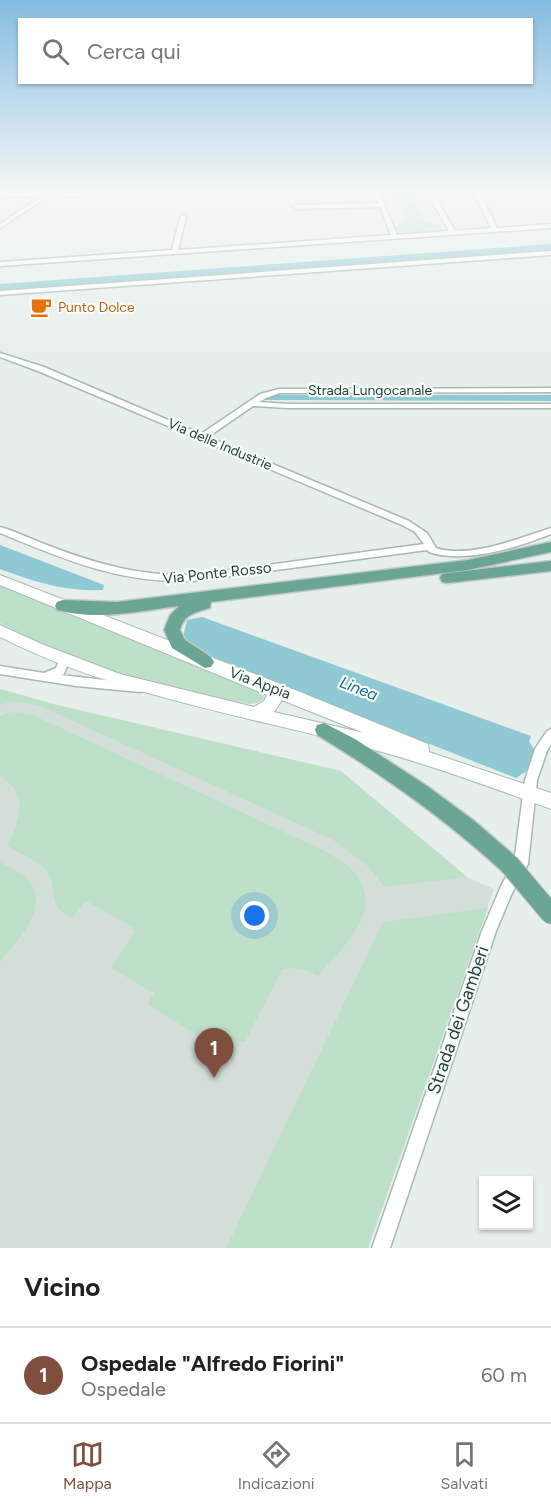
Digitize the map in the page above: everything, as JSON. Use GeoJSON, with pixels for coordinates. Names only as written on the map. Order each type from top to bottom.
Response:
{"type":"FeatureCollection","features":[{"type":"Feature","properties":{"kind":"main road"},"geometry":{"type":"LineString","coordinates":[[63,606],[106,609],[468,565],[551,547]]}},
{"type":"Feature","properties":{"kind":"main road"},"geometry":{"type":"LineString","coordinates":[[205,662],[182,648],[175,639],[172,626],[176,617],[183,611],[197,606],[386,581],[480,575],[551,566]]}},
{"type":"Feature","properties":{"kind":"main road","name":"Via Appia"},"geometry":{"type":"LineString","coordinates":[[0,580],[526,787],[551,801]]}},
{"type":"Feature","properties":{"kind":"main road","name":"Via Appia"},"geometry":{"type":"LineString","coordinates":[[0,630],[64,661],[148,688],[324,730],[526,787]]}},
{"type":"Feature","properties":{"kind":"main road"},"geometry":{"type":"LineString","coordinates":[[253,714],[266,709],[272,703],[275,695],[272,687]]}},
{"type":"Feature","properties":{"kind":"main road"},"geometry":{"type":"LineString","coordinates":[[324,730],[373,759],[435,802],[509,864],[551,914]]}},
{"type":"Feature","properties":{"kind":"street"},"geometry":{"type":"LineString","coordinates":[[0,264],[226,249]]}},
{"type":"Feature","properties":{"kind":"street"},"geometry":{"type":"LineString","coordinates":[[0,293],[551,253]]}},
{"type":"Feature","properties":{"kind":"street","name":"Via delle Industrie"},"geometry":{"type":"LineString","coordinates":[[2,359],[41,369],[394,518],[424,534],[434,550]]}},
{"type":"Feature","properties":{"kind":"street","name":"Strada Lungocanale"},"geometry":{"type":"LineString","coordinates":[[202,437],[271,393],[289,390],[551,390]]}},
{"type":"Feature","properties":{"kind":"street"},"geometry":{"type":"LineString","coordinates":[[253,404],[551,406]]}},
{"type":"Feature","properties":{"kind":"street","name":"Via Ponte Rosso"},"geometry":{"type":"LineString","coordinates":[[0,530],[106,570],[160,580],[434,550],[476,551],[551,531]]}},
{"type":"Feature","properties":{"kind":"street"},"geometry":{"type":"LineString","coordinates":[[45,677],[60,671],[64,661]]}},
{"type":"Feature","properties":{"kind":"street"},"geometry":{"type":"LineString","coordinates":[[0,670],[148,688]]}},
{"type":"Feature","properties":{"kind":"street","name":"Strada dei Gamberi"},"geometry":{"type":"LineString","coordinates":[[381,1248],[489,931],[503,895],[521,864],[526,787],[547,739]]}},
{"type":"Feature","properties":{"kind":"shaded area"},"geometry":{"type":"Polygon","coordinates":[[[0,689],[57,705],[341,771],[467,877],[494,889],[368,1248],[0,1248],[0,689]]]}},
{"type":"Feature","properties":{"kind":"green space"},"geometry":{"type":"Polygon","coordinates":[[[0,585],[263,689],[264,699],[249,704],[159,685],[73,660],[0,623],[0,585]]]}},
{"type":"Feature","properties":{"kind":"green space"},"geometry":{"type":"Polygon","coordinates":[[[0,689],[57,705],[341,771],[467,877],[384,887],[368,866],[333,840],[38,705],[14,701],[0,705],[0,689]]]}},
{"type":"Feature","properties":{"kind":"green space"},"geometry":{"type":"Polygon","coordinates":[[[11,712],[33,715],[337,858],[355,873],[363,887],[366,902],[357,929],[318,976],[300,969],[282,970],[245,1042],[199,1036],[147,1004],[154,993],[111,968],[135,932],[132,930],[133,927],[86,901],[72,918],[63,913],[55,901],[49,875],[44,868],[7,846],[16,827],[20,809],[16,791],[0,776],[0,716],[11,712]]]}},
{"type":"Feature","properties":{"kind":"green space"},"geometry":{"type":"Polygon","coordinates":[[[0,862],[25,877],[33,887],[36,898],[31,921],[0,962],[0,862]]]}},
{"type":"Feature","properties":{"kind":"green space"},"geometry":{"type":"Polygon","coordinates":[[[488,908],[368,1248],[226,1248],[383,922],[488,908]]]}},
{"type":"Feature","properties":{"kind":"water"},"geometry":{"type":"Polygon","coordinates":[[[479,249],[551,249],[0,291],[0,284],[479,249]]]}},
{"type":"Feature","properties":{"kind":"water"},"geometry":{"type":"Polygon","coordinates":[[[0,545],[104,585],[103,590],[51,585],[0,569],[0,545]]]}},
{"type":"Feature","properties":{"kind":"water","name":"Linea"},"geometry":{"type":"Polygon","coordinates":[[[202,617],[531,736],[529,741],[534,749],[528,770],[516,778],[214,659],[188,645],[183,637],[187,620],[202,617]]]}},
{"type":"Feature","properties":{"kind":"waterway"},"geometry":{"type":"LineString","coordinates":[[269,398],[551,398]]}},
{"type":"Feature","properties":{"kind":"place","name":"Punto Dolce"},"geometry":{"type":"Point","coordinates":[41,307]}},
{"type":"Feature","properties":{"kind":"place","name":"Ospedale \"Alfredo Fiorini\""},"geometry":{"type":"Point","coordinates":[214,1078]}}]}
